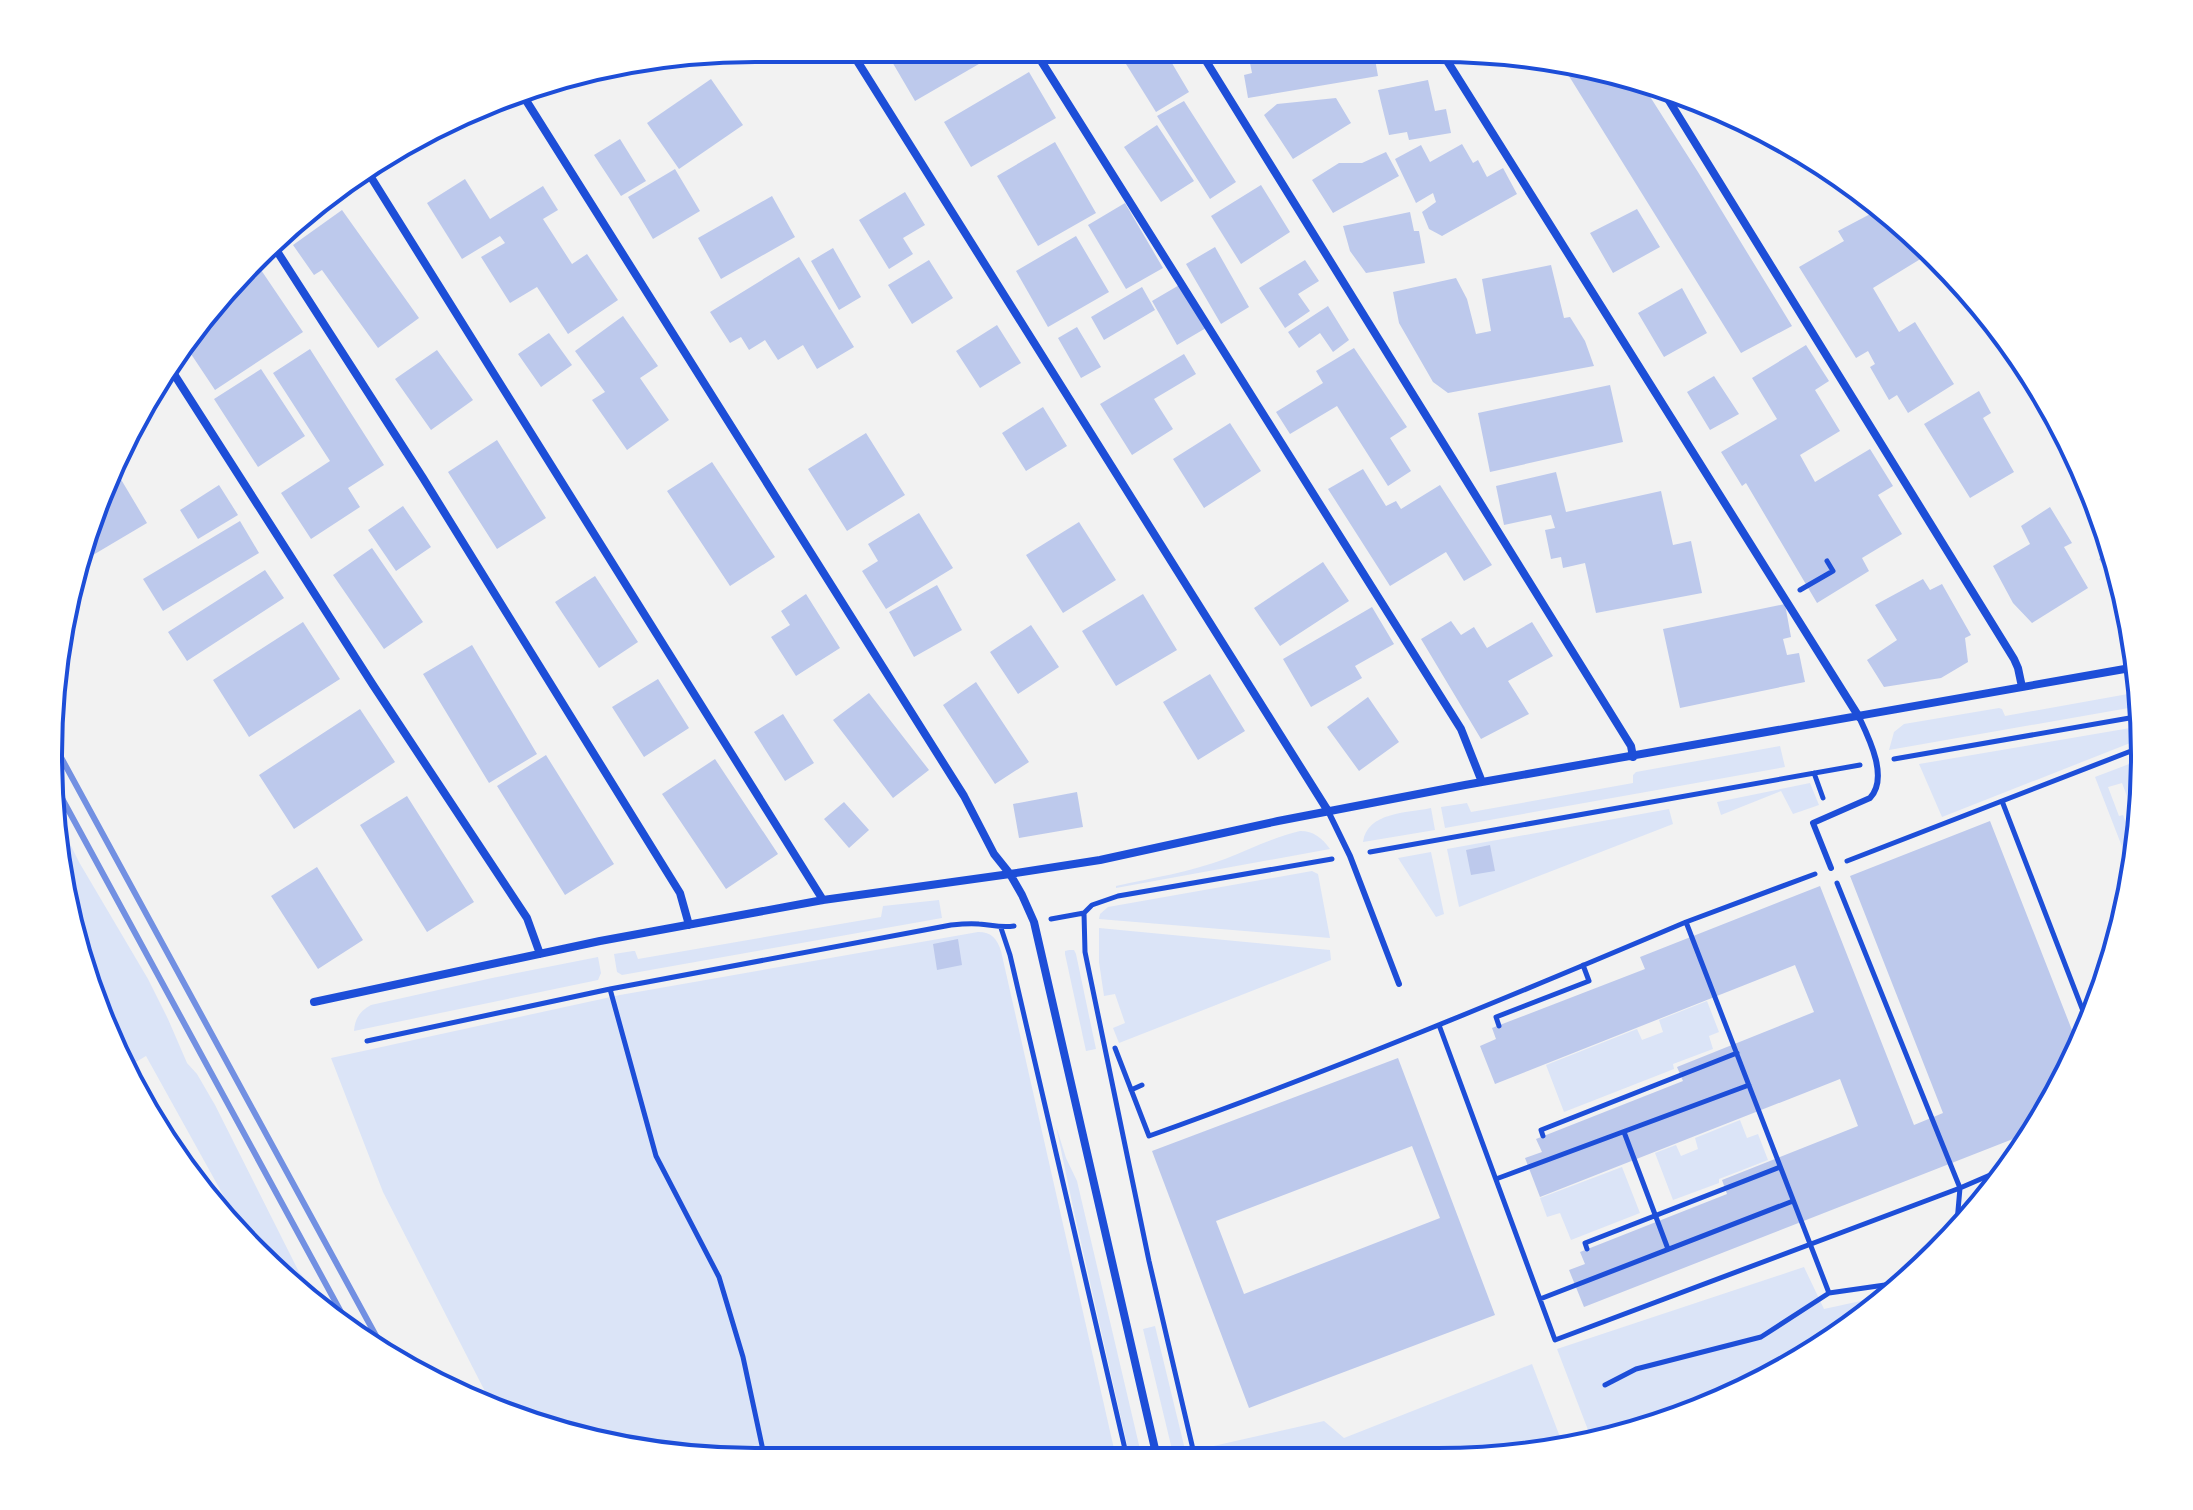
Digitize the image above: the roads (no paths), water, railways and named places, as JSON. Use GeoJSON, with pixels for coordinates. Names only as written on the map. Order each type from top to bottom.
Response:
{"type":"FeatureCollection","features":[{"type":"Feature","properties":{"kind":"street"},"geometry":{"type":"LineString","coordinates":[[858,62],[1328,811]]}},
{"type":"Feature","properties":{"kind":"street"},"geometry":{"type":"LineString","coordinates":[[1042,62],[1461,729],[1482,782]]}},
{"type":"Feature","properties":{"kind":"street"},"geometry":{"type":"LineString","coordinates":[[1207,62],[1631,746],[1633,757]]}},
{"type":"Feature","properties":{"kind":"street"},"geometry":{"type":"LineString","coordinates":[[1448,62],[1859,717]]}},
{"type":"Feature","properties":{"kind":"street"},"geometry":{"type":"LineString","coordinates":[[526,101],[956,782],[1034,922],[1155,1448]]}},
{"type":"Feature","properties":{"kind":"street"},"geometry":{"type":"LineString","coordinates":[[1670,102],[2014,659],[2022,687]]}},
{"type":"Feature","properties":{"kind":"street"},"geometry":{"type":"LineString","coordinates":[[372,178],[823,900]]}},
{"type":"Feature","properties":{"kind":"street"},"geometry":{"type":"LineString","coordinates":[[278,253],[423,478],[680,893],[689,925]]}},
{"type":"Feature","properties":{"kind":"street"},"geometry":{"type":"LineString","coordinates":[[175,376],[527,918],[540,954]]}},
{"type":"Feature","properties":{"kind":"street"},"geometry":{"type":"LineString","coordinates":[[314,1002],[540,954],[823,900],[1100,860],[1482,782],[2125,669]]}},
{"type":"Feature","properties":{"kind":"lane"},"geometry":{"type":"LineString","coordinates":[[1831,868],[1813,823],[1870,798],[1878,784],[1874,749],[1859,717]]}},
{"type":"Feature","properties":{"kind":"lane"},"geometry":{"type":"LineString","coordinates":[[1328,811],[1350,856],[1399,984]]}},
{"type":"Feature","properties":{"kind":"railway"},"geometry":{"type":"LineString","coordinates":[[62,759],[375,1334]]}},
{"type":"Feature","properties":{"kind":"railway"},"geometry":{"type":"LineString","coordinates":[[63,800],[340,1310]]}}]}
